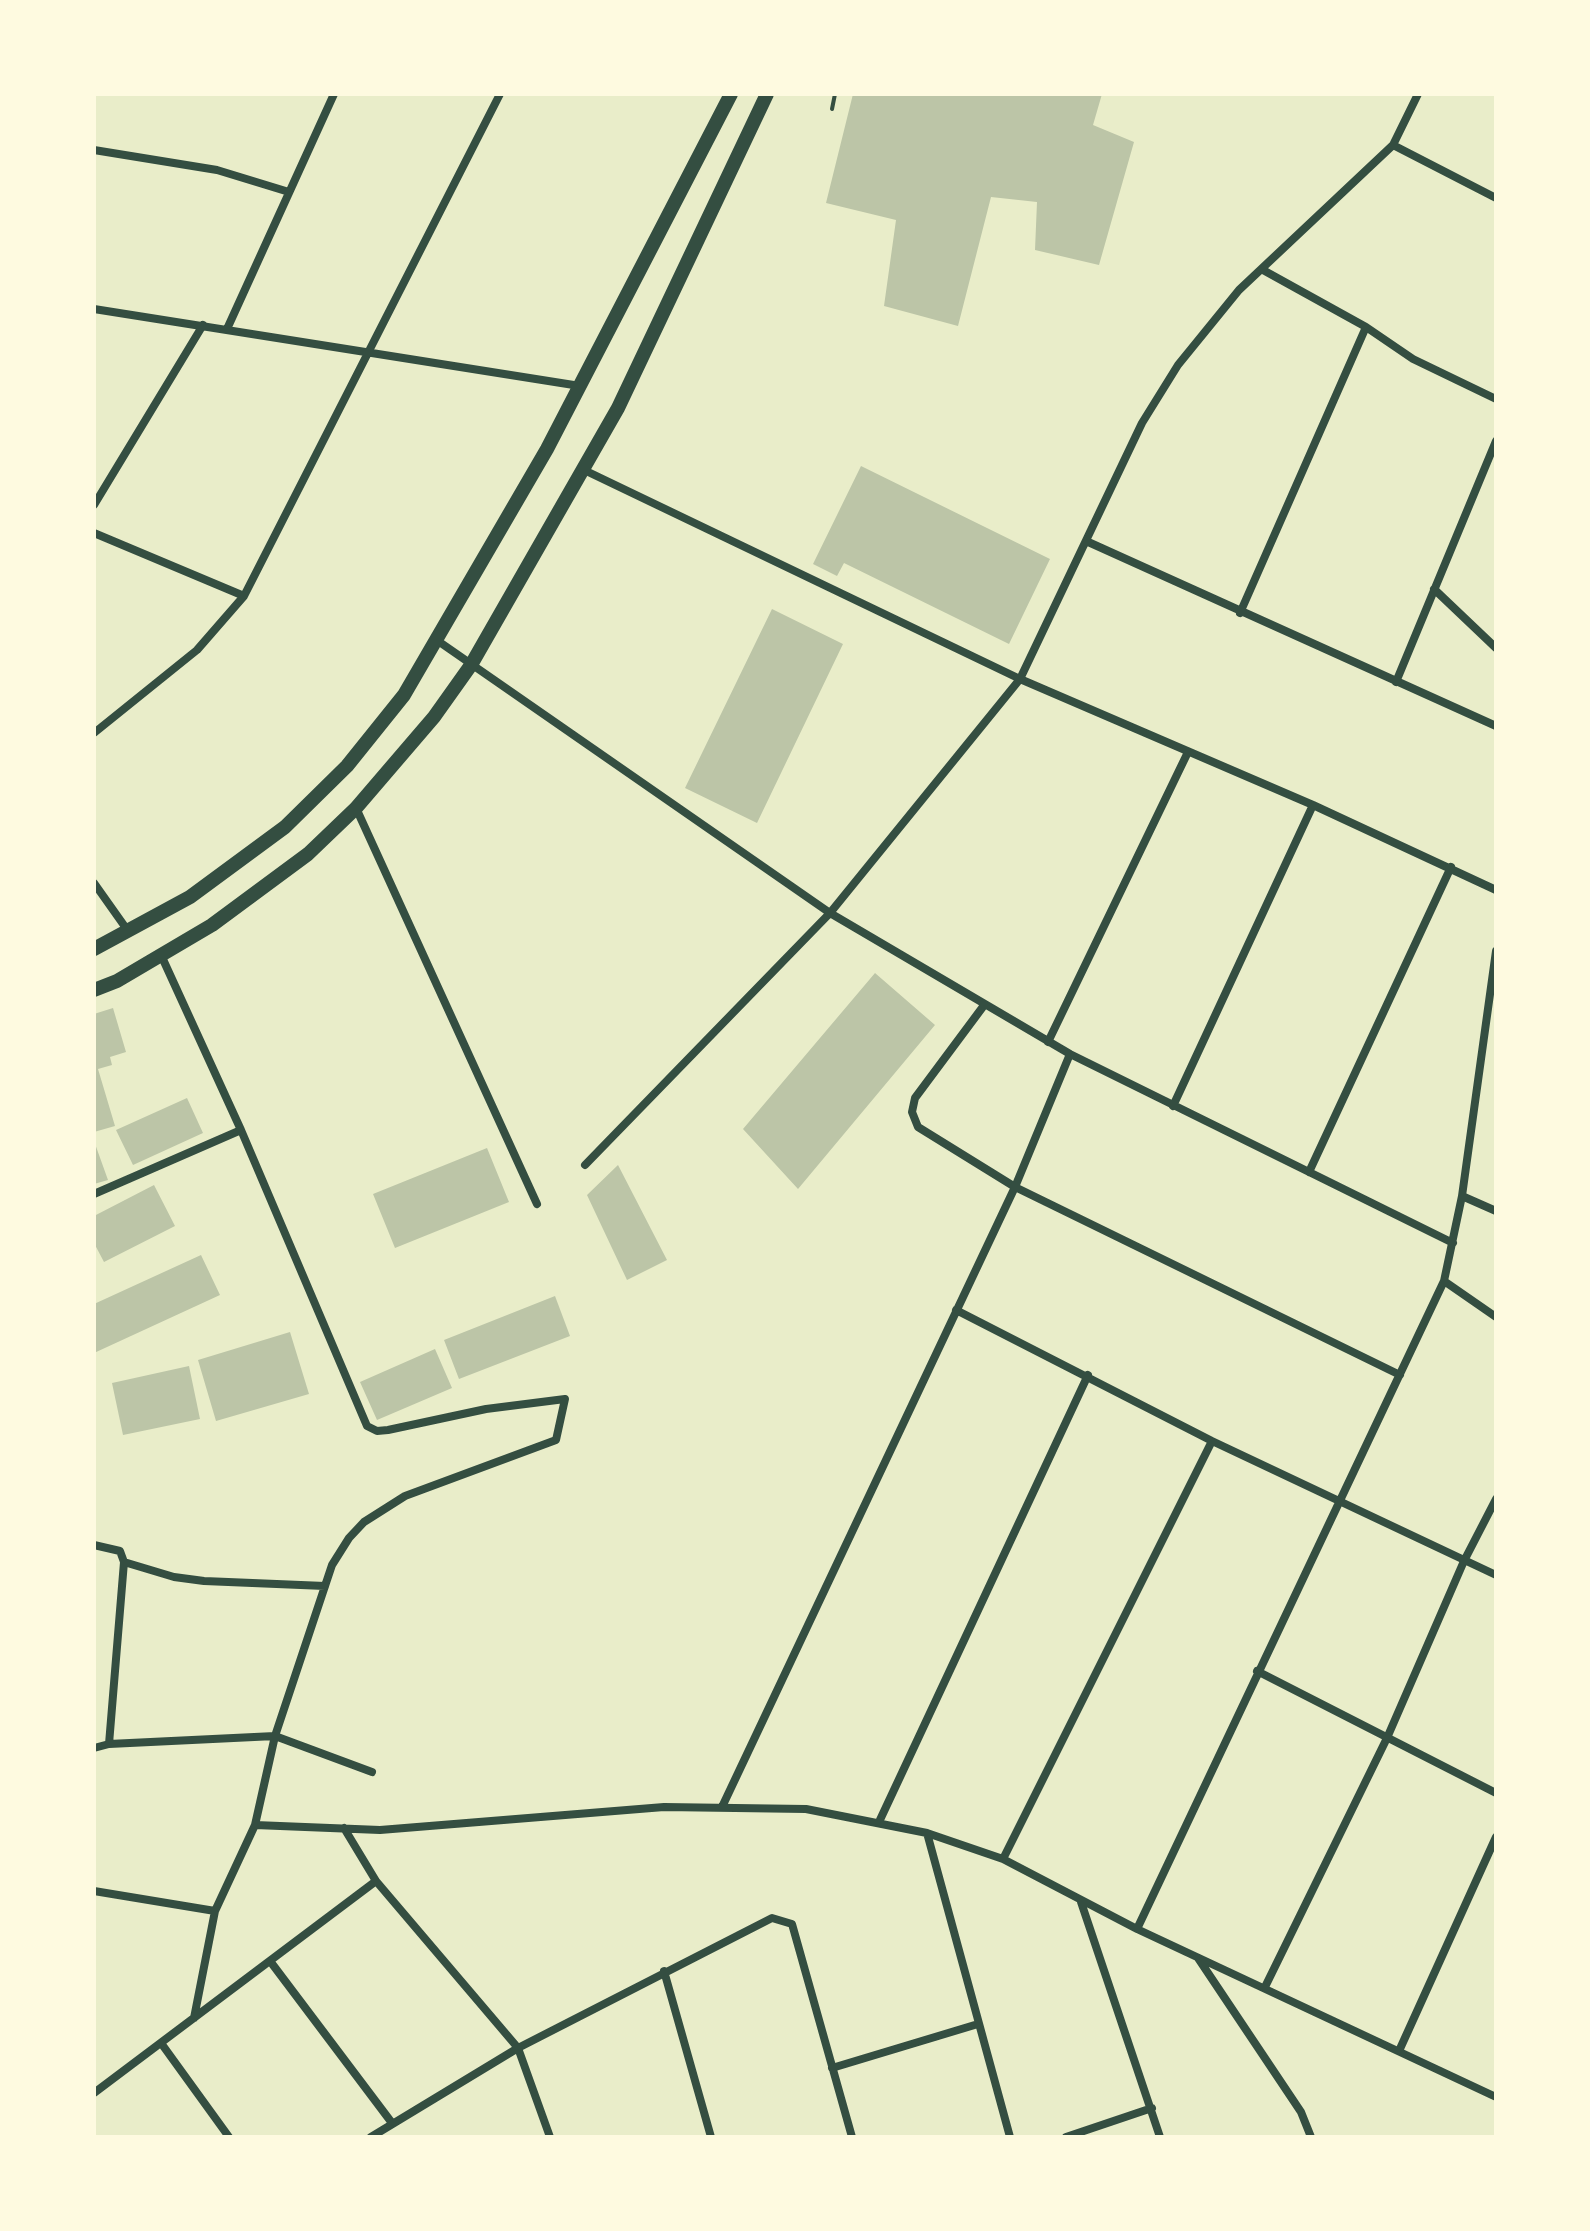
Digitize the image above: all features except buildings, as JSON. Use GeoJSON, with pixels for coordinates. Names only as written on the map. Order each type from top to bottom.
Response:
{"type":"FeatureCollection","features":[{"type":"Feature","properties":{"kind":"main road"},"geometry":{"type":"LineString","coordinates":[[94,949],[190,897],[285,827],[378,730],[438,641],[580,386],[731,94]]}},
{"type":"Feature","properties":{"kind":"main road"},"geometry":{"type":"LineString","coordinates":[[94,990],[212,925],[308,854],[402,759],[471,665],[584,470],[618,408],[767,94]]}},
{"type":"Feature","properties":{"kind":"street"},"geometry":{"type":"LineString","coordinates":[[227,329],[334,94]]}},
{"type":"Feature","properties":{"kind":"street"},"geometry":{"type":"LineString","coordinates":[[94,733],[197,650],[244,596],[500,94]]}},
{"type":"Feature","properties":{"kind":"street"},"geometry":{"type":"LineString","coordinates":[[585,1165],[830,913],[1020,679],[1142,423],[1178,365],[1239,290],[1393,145],[1418,94]]}},
{"type":"Feature","properties":{"kind":"street"},"geometry":{"type":"LineString","coordinates":[[1393,145],[1496,198]]}},
{"type":"Feature","properties":{"kind":"street"},"geometry":{"type":"LineString","coordinates":[[94,150],[217,170],[289,192]]}},
{"type":"Feature","properties":{"kind":"street"},"geometry":{"type":"LineString","coordinates":[[1263,270],[1366,327],[1413,359],[1496,399]]}},
{"type":"Feature","properties":{"kind":"street"},"geometry":{"type":"LineString","coordinates":[[94,309],[580,386]]}},
{"type":"Feature","properties":{"kind":"street"},"geometry":{"type":"LineString","coordinates":[[94,505],[203,325]]}},
{"type":"Feature","properties":{"kind":"street"},"geometry":{"type":"LineString","coordinates":[[1240,613],[1366,327]]}},
{"type":"Feature","properties":{"kind":"street"},"geometry":{"type":"LineString","coordinates":[[1396,682],[1496,441]]}},
{"type":"Feature","properties":{"kind":"street"},"geometry":{"type":"LineString","coordinates":[[584,470],[1020,679],[1313,805],[1496,890]]}},
{"type":"Feature","properties":{"kind":"street"},"geometry":{"type":"LineString","coordinates":[[94,533],[244,596]]}},
{"type":"Feature","properties":{"kind":"street"},"geometry":{"type":"LineString","coordinates":[[1086,541],[1496,726]]}},
{"type":"Feature","properties":{"kind":"street"},"geometry":{"type":"LineString","coordinates":[[1434,589],[1496,648]]}},
{"type":"Feature","properties":{"kind":"street"},"geometry":{"type":"LineString","coordinates":[[438,641],[830,913],[1070,1054],[1453,1243]]}},
{"type":"Feature","properties":{"kind":"street"},"geometry":{"type":"LineString","coordinates":[[1048,1042],[1188,752]]}},
{"type":"Feature","properties":{"kind":"street"},"geometry":{"type":"LineString","coordinates":[[1173,1106],[1313,805]]}},
{"type":"Feature","properties":{"kind":"street"},"geometry":{"type":"LineString","coordinates":[[356,808],[537,1204]]}},
{"type":"Feature","properties":{"kind":"street"},"geometry":{"type":"LineString","coordinates":[[1309,1172],[1451,867]]}},
{"type":"Feature","properties":{"kind":"street"},"geometry":{"type":"LineString","coordinates":[[94,883],[128,931]]}},
{"type":"Feature","properties":{"kind":"street"},"geometry":{"type":"LineString","coordinates":[[1137,1929],[1444,1281],[1462,1196],[1496,951]]}},
{"type":"Feature","properties":{"kind":"street"},"geometry":{"type":"LineString","coordinates":[[161,955],[241,1130],[367,1426],[377,1431],[388,1430],[486,1409],[565,1399],[556,1440],[389,1504],[349,1538],[332,1565],[275,1736],[255,1825],[215,1911],[194,2018]]}},
{"type":"Feature","properties":{"kind":"street"},"geometry":{"type":"LineString","coordinates":[[985,1004],[915,1098],[912,1112],[918,1127],[1015,1187],[1400,1375]]}},
{"type":"Feature","properties":{"kind":"street"},"geometry":{"type":"LineString","coordinates":[[1485,1046],[1496,1051]]}},
{"type":"Feature","properties":{"kind":"street"},"geometry":{"type":"LineString","coordinates":[[722,1807],[1015,1187],[1070,1054]]}},
{"type":"Feature","properties":{"kind":"street"},"geometry":{"type":"LineString","coordinates":[[94,1194],[241,1130]]}},
{"type":"Feature","properties":{"kind":"street"},"geometry":{"type":"LineString","coordinates":[[1462,1196],[1496,1211]]}},
{"type":"Feature","properties":{"kind":"street"},"geometry":{"type":"LineString","coordinates":[[1444,1281],[1496,1317]]}},
{"type":"Feature","properties":{"kind":"street"},"geometry":{"type":"LineString","coordinates":[[956,1310],[1212,1441],[1339,1498],[1496,1575]]}},
{"type":"Feature","properties":{"kind":"street"},"geometry":{"type":"LineString","coordinates":[[879,1822],[1088,1375]]}},
{"type":"Feature","properties":{"kind":"street"},"geometry":{"type":"LineString","coordinates":[[1003,1859],[1212,1441]]}},
{"type":"Feature","properties":{"kind":"street"},"geometry":{"type":"LineString","coordinates":[[1265,1987],[1387,1738],[1464,1561],[1496,1499]]}},
{"type":"Feature","properties":{"kind":"street"},"geometry":{"type":"LineString","coordinates":[[94,1545],[120,1551],[124,1562],[109,1744]]}},
{"type":"Feature","properties":{"kind":"street"},"geometry":{"type":"LineString","coordinates":[[124,1562],[174,1577],[204,1581],[325,1586]]}},
{"type":"Feature","properties":{"kind":"street"},"geometry":{"type":"LineString","coordinates":[[1257,1671],[1496,1793]]}},
{"type":"Feature","properties":{"kind":"street"},"geometry":{"type":"LineString","coordinates":[[94,1748],[109,1744],[275,1736],[372,1772]]}},
{"type":"Feature","properties":{"kind":"street"},"geometry":{"type":"LineString","coordinates":[[255,1825],[380,1830],[664,1807],[806,1809],[879,1822],[927,1833],[1003,1859],[1081,1902],[1496,2097]]}},
{"type":"Feature","properties":{"kind":"street"},"geometry":{"type":"LineString","coordinates":[[344,1828],[376,1881],[518,2048],[550,2137]]}},
{"type":"Feature","properties":{"kind":"street"},"geometry":{"type":"LineString","coordinates":[[927,1833],[1010,2137]]}},
{"type":"Feature","properties":{"kind":"street"},"geometry":{"type":"LineString","coordinates":[[1399,2051],[1496,1837]]}},
{"type":"Feature","properties":{"kind":"street"},"geometry":{"type":"LineString","coordinates":[[94,2093],[376,1881]]}},
{"type":"Feature","properties":{"kind":"street"},"geometry":{"type":"LineString","coordinates":[[94,1891],[215,1911]]}},
{"type":"Feature","properties":{"kind":"street"},"geometry":{"type":"LineString","coordinates":[[1081,1902],[1160,2137]]}},
{"type":"Feature","properties":{"kind":"street"},"geometry":{"type":"LineString","coordinates":[[371,2137],[518,2048],[772,1918],[783,1918],[792,1924],[852,2137]]}},
{"type":"Feature","properties":{"kind":"street"},"geometry":{"type":"LineString","coordinates":[[1198,1957],[1301,2112],[1311,2137]]}},
{"type":"Feature","properties":{"kind":"street"},"geometry":{"type":"LineString","coordinates":[[270,1961],[392,2123]]}},
{"type":"Feature","properties":{"kind":"street"},"geometry":{"type":"LineString","coordinates":[[664,1971],[711,2137]]}},
{"type":"Feature","properties":{"kind":"street"},"geometry":{"type":"LineString","coordinates":[[832,2068],[978,2024]]}},
{"type":"Feature","properties":{"kind":"street"},"geometry":{"type":"LineString","coordinates":[[161,2043],[229,2137]]}},
{"type":"Feature","properties":{"kind":"street"},"geometry":{"type":"LineString","coordinates":[[1066,2137],[1152,2108]]}},
{"type":"Feature","properties":{"kind":"lane"},"geometry":{"type":"LineString","coordinates":[[832,109],[835,94]]}}]}
